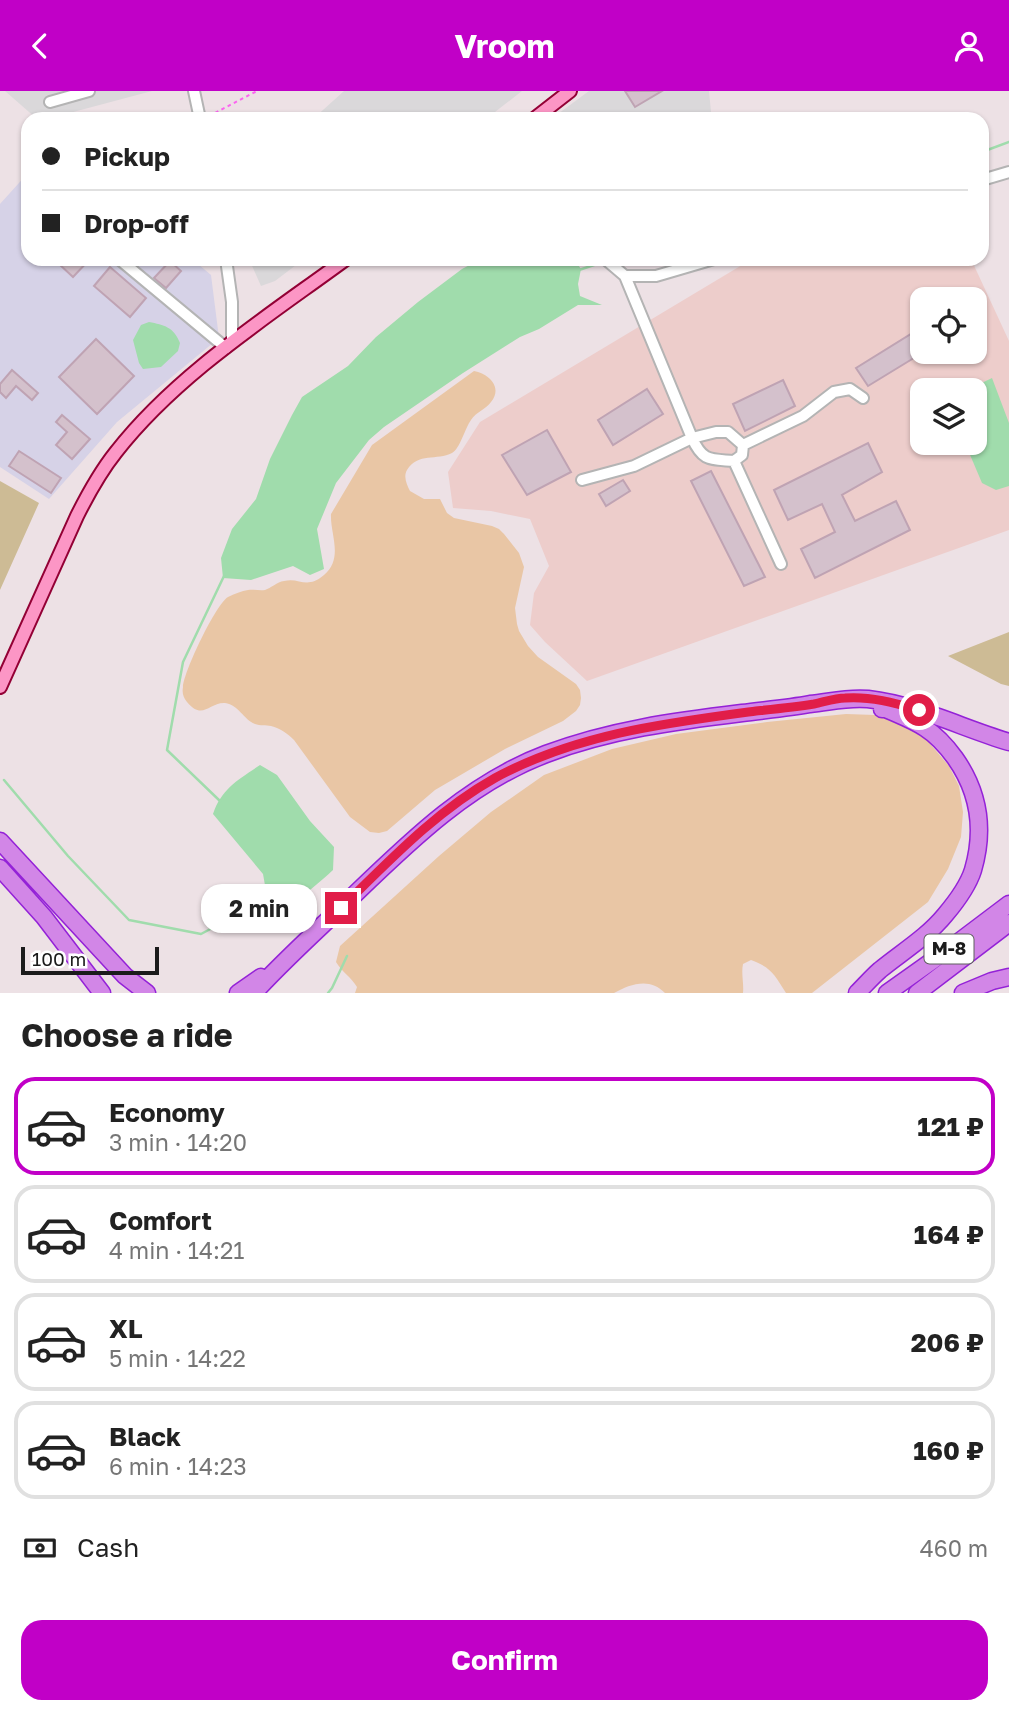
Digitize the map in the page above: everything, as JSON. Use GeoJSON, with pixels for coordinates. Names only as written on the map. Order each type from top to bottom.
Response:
{"type":"FeatureCollection","features":[{"type":"Feature","properties":{"kind":"highway"},"geometry":{"type":"LineString","coordinates":[[254,993],[285,959],[423,830],[471,793],[545,754],[584,741],[626,730],[844,698],[869,699],[926,712],[1009,742]]}},
{"type":"Feature","properties":{"kind":"highway"},"geometry":{"type":"LineString","coordinates":[[813,704],[886,709],[926,729],[947,748],[962,768],[973,789],[977,808],[979,841],[972,872],[960,895],[917,943],[878,972],[857,993]]}},
{"type":"Feature","properties":{"kind":"highway"},"geometry":{"type":"LineString","coordinates":[[0,841],[125,976],[147,993]]}},
{"type":"Feature","properties":{"kind":"highway"},"geometry":{"type":"LineString","coordinates":[[0,868],[44,917],[102,993]]}},
{"type":"Feature","properties":{"kind":"highway","name":"М-8"},"geometry":{"type":"LineString","coordinates":[[887,993],[1009,904]]}},
{"type":"Feature","properties":{"kind":"highway"},"geometry":{"type":"LineString","coordinates":[[71,918],[128,993]]}},
{"type":"Feature","properties":{"kind":"highway","name":"М-8"},"geometry":{"type":"LineString","coordinates":[[918,993],[1009,923]]}},
{"type":"Feature","properties":{"kind":"highway"},"geometry":{"type":"LineString","coordinates":[[238,993],[285,959]]}},
{"type":"Feature","properties":{"kind":"highway"},"geometry":{"type":"LineString","coordinates":[[963,993],[992,981],[1009,978]]}},
{"type":"Feature","properties":{"kind":"main road"},"geometry":{"type":"LineString","coordinates":[[543,112],[570,91]]}},
{"type":"Feature","properties":{"kind":"main road"},"geometry":{"type":"LineString","coordinates":[[0,687],[76,516],[102,472],[130,435],[229,345],[336,266]]}},
{"type":"Feature","properties":{"kind":"lane"},"geometry":{"type":"LineString","coordinates":[[50,103],[89,91]]}},
{"type":"Feature","properties":{"kind":"lane"},"geometry":{"type":"LineString","coordinates":[[194,91],[201,112]]}},
{"type":"Feature","properties":{"kind":"lane"},"geometry":{"type":"LineString","coordinates":[[989,178],[1009,172]]}},
{"type":"Feature","properties":{"kind":"lane"},"geometry":{"type":"LineString","coordinates":[[128,266],[229,345]]}},
{"type":"Feature","properties":{"kind":"lane"},"geometry":{"type":"LineString","coordinates":[[227,266],[232,302],[229,345]]}},
{"type":"Feature","properties":{"kind":"lane"},"geometry":{"type":"LineString","coordinates":[[614,266],[625,276],[699,453],[710,459],[734,461],[742,455],[743,445]]}},
{"type":"Feature","properties":{"kind":"lane"},"geometry":{"type":"LineString","coordinates":[[625,276],[656,276],[690,266]]}},
{"type":"Feature","properties":{"kind":"lane"},"geometry":{"type":"LineString","coordinates":[[743,445],[803,416],[834,392],[850,389],[863,398]]}},
{"type":"Feature","properties":{"kind":"lane"},"geometry":{"type":"LineString","coordinates":[[582,480],[634,466],[692,438],[716,432],[728,432],[743,445]]}},
{"type":"Feature","properties":{"kind":"lane"},"geometry":{"type":"LineString","coordinates":[[734,461],[781,563]]}},
{"type":"Feature","properties":{"kind":"path"},"geometry":{"type":"LineString","coordinates":[[215,112],[257,91]]}},
{"type":"Feature","properties":{"kind":"shaded area"},"geometry":{"type":"Polygon","coordinates":[[[5,91],[152,91],[73,112],[29,112],[5,91]]]}},
{"type":"Feature","properties":{"kind":"shaded area"},"geometry":{"type":"Polygon","coordinates":[[[344,91],[522,91],[495,112],[321,112],[344,91]]]}},
{"type":"Feature","properties":{"kind":"shaded area"},"geometry":{"type":"Polygon","coordinates":[[[589,91],[709,91],[711,112],[560,112],[589,91]]]}},
{"type":"Feature","properties":{"kind":"shaded area"},"geometry":{"type":"Polygon","coordinates":[[[21,181],[21,266],[200,266],[211,275],[219,338],[117,422],[49,499],[0,467],[0,204],[21,181]]]}},
{"type":"Feature","properties":{"kind":"shaded area"},"geometry":{"type":"Polygon","coordinates":[[[252,266],[295,266],[275,281],[261,286],[252,266]]]}},
{"type":"Feature","properties":{"kind":"shaded area"},"geometry":{"type":"Polygon","coordinates":[[[468,266],[579,266],[580,296],[602,305],[578,305],[539,329],[520,337],[463,373],[369,440],[336,483],[317,529],[324,569],[310,575],[293,566],[251,580],[223,578],[221,558],[232,529],[256,499],[270,459],[302,397],[348,366],[376,337],[468,266]]]}},
{"type":"Feature","properties":{"kind":"shaded area"},"geometry":{"type":"Polygon","coordinates":[[[740,266],[974,266],[984,287],[910,287],[910,364],[987,364],[987,294],[1009,341],[1009,530],[587,681],[530,625],[534,593],[549,566],[530,519],[491,511],[453,508],[448,472],[480,422],[740,266]]]}},
{"type":"Feature","properties":{"kind":"shaded area"},"geometry":{"type":"Polygon","coordinates":[[[149,322],[168,328],[175,333],[180,343],[178,351],[161,367],[143,369],[133,340],[141,325],[149,322]]]}},
{"type":"Feature","properties":{"kind":"shaded area"},"geometry":{"type":"Polygon","coordinates":[[[474,371],[493,382],[496,391],[494,396],[471,420],[455,451],[411,464],[405,475],[407,484],[410,491],[424,499],[440,499],[447,513],[454,518],[499,529],[519,553],[524,567],[515,608],[519,631],[538,657],[576,684],[580,690],[580,705],[563,721],[505,749],[435,790],[387,831],[370,832],[350,817],[294,740],[274,727],[255,724],[230,704],[219,703],[197,710],[183,695],[185,679],[209,624],[228,597],[248,590],[265,590],[284,581],[312,582],[324,575],[335,554],[331,514],[372,445],[474,371]]]}},
{"type":"Feature","properties":{"kind":"shaded area"},"geometry":{"type":"Polygon","coordinates":[[[992,378],[1009,423],[1009,486],[996,490],[982,483],[970,455],[987,455],[987,380],[992,378]]]}},
{"type":"Feature","properties":{"kind":"shaded area"},"geometry":{"type":"Polygon","coordinates":[[[0,481],[39,503],[0,590],[0,481]]]}},
{"type":"Feature","properties":{"kind":"shaded area"},"geometry":{"type":"Polygon","coordinates":[[[1009,632],[1009,686],[948,656],[1009,632]]]}},
{"type":"Feature","properties":{"kind":"shaded area"},"geometry":{"type":"Polygon","coordinates":[[[846,714],[875,715],[906,725],[926,739],[949,766],[959,786],[963,812],[961,837],[948,869],[928,902],[812,993],[786,993],[772,972],[751,960],[743,964],[743,993],[665,993],[653,985],[640,984],[614,993],[355,993],[357,987],[336,962],[340,946],[439,856],[491,812],[544,775],[612,749],[676,734],[846,714]]]}},
{"type":"Feature","properties":{"kind":"shaded area"},"geometry":{"type":"Polygon","coordinates":[[[260,765],[277,775],[310,821],[334,847],[333,870],[292,903],[274,911],[264,908],[242,887],[266,891],[263,874],[213,814],[226,791],[260,765]]]}},
{"type":"Feature","properties":{"kind":"building"},"geometry":{"type":"Polygon","coordinates":[[[625,91],[662,91],[635,107],[625,91]]]}},
{"type":"Feature","properties":{"kind":"building"},"geometry":{"type":"Polygon","coordinates":[[[61,266],[83,266],[73,277],[61,266]]]}},
{"type":"Feature","properties":{"kind":"building"},"geometry":{"type":"Polygon","coordinates":[[[165,266],[176,266],[181,271],[166,288],[154,278],[165,266]]]}},
{"type":"Feature","properties":{"kind":"building"},"geometry":{"type":"Polygon","coordinates":[[[110,267],[146,298],[130,317],[94,286],[110,267]]]}},
{"type":"Feature","properties":{"kind":"building"},"geometry":{"type":"Polygon","coordinates":[[[910,335],[910,360],[868,386],[856,368],[910,335]]]}},
{"type":"Feature","properties":{"kind":"building"},"geometry":{"type":"Polygon","coordinates":[[[96,339],[134,376],[97,414],[59,377],[96,339]]]}},
{"type":"Feature","properties":{"kind":"building"},"geometry":{"type":"Polygon","coordinates":[[[12,370],[38,393],[32,400],[16,386],[6,398],[0,392],[0,384],[12,370]]]}},
{"type":"Feature","properties":{"kind":"building"},"geometry":{"type":"Polygon","coordinates":[[[783,380],[795,406],[745,431],[733,404],[783,380]]]}},
{"type":"Feature","properties":{"kind":"building"},"geometry":{"type":"Polygon","coordinates":[[[647,389],[663,414],[613,445],[598,420],[647,389]]]}},
{"type":"Feature","properties":{"kind":"building"},"geometry":{"type":"Polygon","coordinates":[[[62,415],[90,439],[72,459],[56,445],[67,432],[56,422],[62,415]]]}},
{"type":"Feature","properties":{"kind":"building"},"geometry":{"type":"Polygon","coordinates":[[[547,430],[571,472],[527,495],[502,455],[547,430]]]}},
{"type":"Feature","properties":{"kind":"building"},"geometry":{"type":"Polygon","coordinates":[[[868,443],[882,472],[842,495],[855,521],[896,501],[910,530],[815,578],[801,549],[835,532],[822,504],[788,520],[774,490],[868,443]]]}},
{"type":"Feature","properties":{"kind":"building"},"geometry":{"type":"Polygon","coordinates":[[[19,451],[61,478],[51,493],[9,466],[19,451]]]}},
{"type":"Feature","properties":{"kind":"building"},"geometry":{"type":"Polygon","coordinates":[[[711,471],[765,577],[744,586],[691,481],[711,471]]]}},
{"type":"Feature","properties":{"kind":"building"},"geometry":{"type":"Polygon","coordinates":[[[623,480],[630,491],[606,506],[599,494],[623,480]]]}},
{"type":"Feature","properties":{"kind":"waterway"},"geometry":{"type":"LineString","coordinates":[[989,149],[1009,142]]}},
{"type":"Feature","properties":{"kind":"waterway"},"geometry":{"type":"LineString","coordinates":[[579,270],[591,266]]}},
{"type":"Feature","properties":{"kind":"waterway"},"geometry":{"type":"LineString","coordinates":[[220,801],[167,750],[183,662],[224,576]]}},
{"type":"Feature","properties":{"kind":"waterway"},"geometry":{"type":"LineString","coordinates":[[4,780],[68,856],[129,920],[201,934],[261,902]]}},
{"type":"Feature","properties":{"kind":"waterway"},"geometry":{"type":"LineString","coordinates":[[328,993],[347,956]]}},
{"type":"Feature","properties":{"kind":"route"},"geometry":{"type":"LineString","coordinates":[[341,908],[444,813],[494,779],[545,754],[626,730],[844,698],[880,701],[919,710]]}}]}
